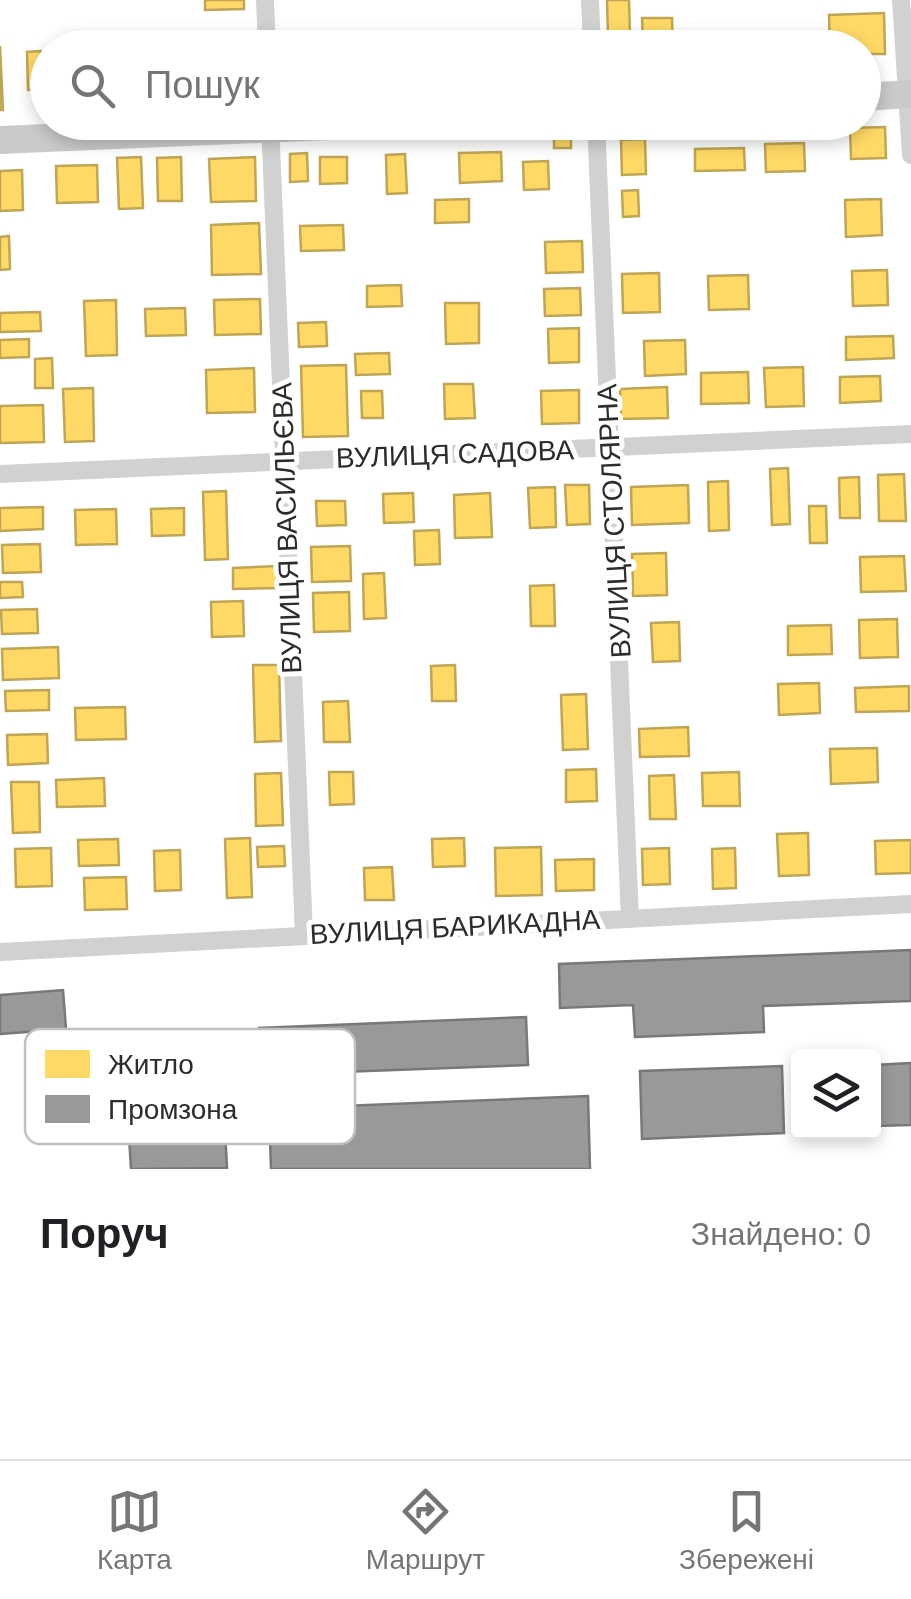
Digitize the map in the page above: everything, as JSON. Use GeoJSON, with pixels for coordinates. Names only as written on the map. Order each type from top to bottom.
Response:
{"type":"FeatureCollection","features":[{"type":"Feature","properties":{"kind":"street"},"geometry":{"type":"LineString","coordinates":[[265,0],[266,30]]}},
{"type":"Feature","properties":{"kind":"street"},"geometry":{"type":"LineString","coordinates":[[590,0],[591,30]]}},
{"type":"Feature","properties":{"kind":"street"},"geometry":{"type":"LineString","coordinates":[[902,0],[911,154]]}},
{"type":"Feature","properties":{"kind":"street"},"geometry":{"type":"LineString","coordinates":[[881,96],[909,94]]}},
{"type":"Feature","properties":{"kind":"street"},"geometry":{"type":"LineString","coordinates":[[0,140],[30,138]]}},
{"type":"Feature","properties":{"kind":"street","name":"ВУЛИЦЯ ВАСИЛЬЄВА"},"geometry":{"type":"LineString","coordinates":[[271,140],[304,934]]}},
{"type":"Feature","properties":{"kind":"street","name":"ВУЛИЦЯ СТОЛЯРНА"},"geometry":{"type":"LineString","coordinates":[[597,140],[630,919]]}},
{"type":"Feature","properties":{"kind":"street","name":"ВУЛИЦЯ САДОВА"},"geometry":{"type":"LineString","coordinates":[[0,474],[911,434]]}},
{"type":"Feature","properties":{"kind":"street","name":"ВУЛИЦЯ БАРИКАДНА"},"geometry":{"type":"LineString","coordinates":[[0,952],[911,904]]}},
{"type":"Feature","properties":{"kind":"building: Житло"},"geometry":{"type":"Polygon","coordinates":[[[205,0],[244,0],[244,9],[205,10],[205,0]]]}},
{"type":"Feature","properties":{"kind":"building: Житло"},"geometry":{"type":"Polygon","coordinates":[[[607,0],[629,0],[630,30],[608,30],[607,0]]]}},
{"type":"Feature","properties":{"kind":"building: Житло"},"geometry":{"type":"Polygon","coordinates":[[[884,13],[885,54],[881,54],[881,30],[829,30],[829,15],[884,13]]]}},
{"type":"Feature","properties":{"kind":"building: Житло"},"geometry":{"type":"Polygon","coordinates":[[[642,18],[672,18],[672,30],[642,30],[642,18]]]}},
{"type":"Feature","properties":{"kind":"building: Житло"},"geometry":{"type":"Polygon","coordinates":[[[0,46],[3,110],[0,110],[0,46]]]}},
{"type":"Feature","properties":{"kind":"building: Житло"},"geometry":{"type":"Polygon","coordinates":[[[27,52],[30,52],[28,90],[27,52]]]}},
{"type":"Feature","properties":{"kind":"building: Житло"},"geometry":{"type":"Polygon","coordinates":[[[881,127],[885,127],[886,158],[851,159],[850,140],[881,140],[881,127]]]}},
{"type":"Feature","properties":{"kind":"building: Житло"},"geometry":{"type":"Polygon","coordinates":[[[554,140],[571,140],[571,148],[554,148],[554,140]]]}},
{"type":"Feature","properties":{"kind":"building: Житло"},"geometry":{"type":"Polygon","coordinates":[[[621,140],[645,140],[646,174],[622,175],[621,140]]]}},
{"type":"Feature","properties":{"kind":"building: Житло"},"geometry":{"type":"Polygon","coordinates":[[[804,143],[805,171],[766,172],[765,144],[804,143]]]}},
{"type":"Feature","properties":{"kind":"building: Житло"},"geometry":{"type":"Polygon","coordinates":[[[744,148],[745,170],[695,171],[695,149],[744,148]]]}},
{"type":"Feature","properties":{"kind":"building: Житло"},"geometry":{"type":"Polygon","coordinates":[[[501,152],[502,181],[460,183],[459,153],[501,152]]]}},
{"type":"Feature","properties":{"kind":"building: Житло"},"geometry":{"type":"Polygon","coordinates":[[[307,153],[308,181],[290,182],[290,154],[307,153]]]}},
{"type":"Feature","properties":{"kind":"building: Житло"},"geometry":{"type":"Polygon","coordinates":[[[405,154],[407,193],[387,194],[386,155],[405,154]]]}},
{"type":"Feature","properties":{"kind":"building: Житло"},"geometry":{"type":"Polygon","coordinates":[[[141,157],[143,208],[119,209],[117,158],[141,157]]]}},
{"type":"Feature","properties":{"kind":"building: Житло"},"geometry":{"type":"Polygon","coordinates":[[[181,157],[182,201],[158,201],[157,158],[181,157]]]}},
{"type":"Feature","properties":{"kind":"building: Житло"},"geometry":{"type":"Polygon","coordinates":[[[255,157],[256,201],[211,202],[209,159],[255,157]]]}},
{"type":"Feature","properties":{"kind":"building: Житло"},"geometry":{"type":"Polygon","coordinates":[[[320,157],[347,157],[347,183],[320,184],[320,157]]]}},
{"type":"Feature","properties":{"kind":"building: Житло"},"geometry":{"type":"Polygon","coordinates":[[[548,161],[549,189],[524,190],[523,162],[548,161]]]}},
{"type":"Feature","properties":{"kind":"building: Житло"},"geometry":{"type":"Polygon","coordinates":[[[97,165],[98,202],[57,203],[56,166],[97,165]]]}},
{"type":"Feature","properties":{"kind":"building: Житло"},"geometry":{"type":"Polygon","coordinates":[[[22,170],[23,210],[0,211],[0,171],[22,170]]]}},
{"type":"Feature","properties":{"kind":"building: Житло"},"geometry":{"type":"Polygon","coordinates":[[[638,190],[639,216],[623,217],[622,191],[638,190]]]}},
{"type":"Feature","properties":{"kind":"building: Житло"},"geometry":{"type":"Polygon","coordinates":[[[469,199],[469,222],[435,223],[435,200],[469,199]]]}},
{"type":"Feature","properties":{"kind":"building: Житло"},"geometry":{"type":"Polygon","coordinates":[[[881,199],[882,235],[846,237],[845,200],[881,199]]]}},
{"type":"Feature","properties":{"kind":"building: Житло"},"geometry":{"type":"Polygon","coordinates":[[[259,223],[261,274],[212,275],[211,225],[259,223]]]}},
{"type":"Feature","properties":{"kind":"building: Житло"},"geometry":{"type":"Polygon","coordinates":[[[343,225],[344,250],[301,251],[300,226],[343,225]]]}},
{"type":"Feature","properties":{"kind":"building: Житло"},"geometry":{"type":"Polygon","coordinates":[[[9,236],[10,269],[0,270],[0,237],[9,236]]]}},
{"type":"Feature","properties":{"kind":"building: Житло"},"geometry":{"type":"Polygon","coordinates":[[[582,241],[583,272],[546,273],[545,242],[582,241]]]}},
{"type":"Feature","properties":{"kind":"building: Житло"},"geometry":{"type":"Polygon","coordinates":[[[887,270],[888,305],[853,306],[852,271],[887,270]]]}},
{"type":"Feature","properties":{"kind":"building: Житло"},"geometry":{"type":"Polygon","coordinates":[[[659,273],[660,312],[623,313],[622,274],[659,273]]]}},
{"type":"Feature","properties":{"kind":"building: Житло"},"geometry":{"type":"Polygon","coordinates":[[[748,275],[749,309],[709,310],[708,276],[748,275]]]}},
{"type":"Feature","properties":{"kind":"building: Житло"},"geometry":{"type":"Polygon","coordinates":[[[401,285],[402,306],[367,307],[367,286],[401,285]]]}},
{"type":"Feature","properties":{"kind":"building: Житло"},"geometry":{"type":"Polygon","coordinates":[[[580,288],[581,315],[545,316],[544,289],[580,288]]]}},
{"type":"Feature","properties":{"kind":"building: Житло"},"geometry":{"type":"Polygon","coordinates":[[[260,299],[261,334],[215,335],[214,300],[260,299]]]}},
{"type":"Feature","properties":{"kind":"building: Житло"},"geometry":{"type":"Polygon","coordinates":[[[116,300],[117,355],[86,356],[84,301],[116,300]]]}},
{"type":"Feature","properties":{"kind":"building: Житло"},"geometry":{"type":"Polygon","coordinates":[[[445,303],[479,303],[479,343],[446,344],[445,303]]]}},
{"type":"Feature","properties":{"kind":"building: Житло"},"geometry":{"type":"Polygon","coordinates":[[[185,308],[186,335],[146,336],[145,309],[185,308]]]}},
{"type":"Feature","properties":{"kind":"building: Житло"},"geometry":{"type":"Polygon","coordinates":[[[40,312],[41,331],[0,332],[0,313],[40,312]]]}},
{"type":"Feature","properties":{"kind":"building: Житло"},"geometry":{"type":"Polygon","coordinates":[[[326,322],[327,346],[299,347],[298,323],[326,322]]]}},
{"type":"Feature","properties":{"kind":"building: Житло"},"geometry":{"type":"Polygon","coordinates":[[[579,328],[579,362],[549,363],[548,329],[579,328]]]}},
{"type":"Feature","properties":{"kind":"building: Житло"},"geometry":{"type":"Polygon","coordinates":[[[893,336],[894,358],[846,360],[846,337],[893,336]]]}},
{"type":"Feature","properties":{"kind":"building: Житло"},"geometry":{"type":"Polygon","coordinates":[[[29,339],[29,357],[0,358],[0,340],[29,339]]]}},
{"type":"Feature","properties":{"kind":"building: Житло"},"geometry":{"type":"Polygon","coordinates":[[[685,340],[686,374],[645,376],[644,341],[685,340]]]}},
{"type":"Feature","properties":{"kind":"building: Житло"},"geometry":{"type":"Polygon","coordinates":[[[389,353],[390,374],[356,375],[355,354],[389,353]]]}},
{"type":"Feature","properties":{"kind":"building: Житло"},"geometry":{"type":"Polygon","coordinates":[[[52,358],[53,388],[35,388],[35,359],[52,358]]]}},
{"type":"Feature","properties":{"kind":"building: Житло"},"geometry":{"type":"Polygon","coordinates":[[[346,365],[348,436],[303,437],[301,366],[346,365]]]}},
{"type":"Feature","properties":{"kind":"building: Житло"},"geometry":{"type":"Polygon","coordinates":[[[803,367],[804,406],[766,407],[764,368],[803,367]]]}},
{"type":"Feature","properties":{"kind":"building: Житло"},"geometry":{"type":"Polygon","coordinates":[[[254,368],[255,412],[207,413],[206,370],[254,368]]]}},
{"type":"Feature","properties":{"kind":"building: Житло"},"geometry":{"type":"Polygon","coordinates":[[[748,372],[749,403],[701,404],[701,373],[748,372]]]}},
{"type":"Feature","properties":{"kind":"building: Житло"},"geometry":{"type":"Polygon","coordinates":[[[880,376],[881,401],[840,403],[840,377],[880,376]]]}},
{"type":"Feature","properties":{"kind":"building: Житло"},"geometry":{"type":"Polygon","coordinates":[[[444,384],[473,384],[475,418],[445,419],[444,384]]]}},
{"type":"Feature","properties":{"kind":"building: Житло"},"geometry":{"type":"Polygon","coordinates":[[[667,387],[668,418],[621,419],[620,389],[667,387]]]}},
{"type":"Feature","properties":{"kind":"building: Житло"},"geometry":{"type":"Polygon","coordinates":[[[93,388],[94,441],[65,442],[63,389],[93,388]]]}},
{"type":"Feature","properties":{"kind":"building: Житло"},"geometry":{"type":"Polygon","coordinates":[[[579,390],[579,423],[542,424],[541,391],[579,390]]]}},
{"type":"Feature","properties":{"kind":"building: Житло"},"geometry":{"type":"Polygon","coordinates":[[[361,391],[382,391],[383,418],[362,418],[361,391]]]}},
{"type":"Feature","properties":{"kind":"building: Житло"},"geometry":{"type":"Polygon","coordinates":[[[43,405],[44,442],[0,443],[0,406],[43,405]]]}},
{"type":"Feature","properties":{"kind":"building: Житло"},"geometry":{"type":"Polygon","coordinates":[[[788,468],[790,524],[772,525],[770,469],[788,468]]]}},
{"type":"Feature","properties":{"kind":"building: Житло"},"geometry":{"type":"Polygon","coordinates":[[[904,474],[906,521],[879,521],[878,475],[904,474]]]}},
{"type":"Feature","properties":{"kind":"building: Житло"},"geometry":{"type":"Polygon","coordinates":[[[859,477],[860,518],[840,518],[839,478],[859,477]]]}},
{"type":"Feature","properties":{"kind":"building: Житло"},"geometry":{"type":"Polygon","coordinates":[[[728,481],[729,530],[709,531],[708,482],[728,481]]]}},
{"type":"Feature","properties":{"kind":"building: Житло"},"geometry":{"type":"Polygon","coordinates":[[[565,485],[589,485],[590,524],[567,525],[565,485]]]}},
{"type":"Feature","properties":{"kind":"building: Житло"},"geometry":{"type":"Polygon","coordinates":[[[688,485],[689,523],[632,525],[631,487],[688,485]]]}},
{"type":"Feature","properties":{"kind":"building: Житло"},"geometry":{"type":"Polygon","coordinates":[[[555,487],[556,527],[530,528],[528,488],[555,487]]]}},
{"type":"Feature","properties":{"kind":"building: Житло"},"geometry":{"type":"Polygon","coordinates":[[[226,491],[228,559],[205,560],[203,492],[226,491]]]}},
{"type":"Feature","properties":{"kind":"building: Житло"},"geometry":{"type":"Polygon","coordinates":[[[413,493],[414,522],[384,523],[383,494],[413,493]]]}},
{"type":"Feature","properties":{"kind":"building: Житло"},"geometry":{"type":"Polygon","coordinates":[[[490,493],[492,537],[455,538],[454,495],[490,493]]]}},
{"type":"Feature","properties":{"kind":"building: Житло"},"geometry":{"type":"Polygon","coordinates":[[[316,501],[345,501],[346,525],[317,526],[316,501]]]}},
{"type":"Feature","properties":{"kind":"building: Житло"},"geometry":{"type":"Polygon","coordinates":[[[809,506],[826,506],[827,543],[810,543],[809,506]]]}},
{"type":"Feature","properties":{"kind":"building: Житло"},"geometry":{"type":"Polygon","coordinates":[[[43,507],[43,529],[0,531],[0,508],[43,507]]]}},
{"type":"Feature","properties":{"kind":"building: Житло"},"geometry":{"type":"Polygon","coordinates":[[[184,508],[184,535],[152,536],[151,509],[184,508]]]}},
{"type":"Feature","properties":{"kind":"building: Житло"},"geometry":{"type":"Polygon","coordinates":[[[116,509],[117,544],[76,545],[75,510],[116,509]]]}},
{"type":"Feature","properties":{"kind":"building: Житло"},"geometry":{"type":"Polygon","coordinates":[[[439,530],[440,564],[415,565],[414,531],[439,530]]]}},
{"type":"Feature","properties":{"kind":"building: Житло"},"geometry":{"type":"Polygon","coordinates":[[[40,544],[41,572],[3,573],[2,545],[40,544]]]}},
{"type":"Feature","properties":{"kind":"building: Житло"},"geometry":{"type":"Polygon","coordinates":[[[350,546],[351,581],[312,582],[311,547],[350,546]]]}},
{"type":"Feature","properties":{"kind":"building: Житло"},"geometry":{"type":"Polygon","coordinates":[[[666,553],[667,595],[633,596],[632,554],[666,553]]]}},
{"type":"Feature","properties":{"kind":"building: Житло"},"geometry":{"type":"Polygon","coordinates":[[[904,556],[906,591],[861,592],[860,557],[904,556]]]}},
{"type":"Feature","properties":{"kind":"building: Житло"},"geometry":{"type":"Polygon","coordinates":[[[278,566],[278,588],[233,589],[233,568],[278,566]]]}},
{"type":"Feature","properties":{"kind":"building: Житло"},"geometry":{"type":"Polygon","coordinates":[[[384,573],[386,618],[364,619],[363,574],[384,573]]]}},
{"type":"Feature","properties":{"kind":"building: Житло"},"geometry":{"type":"Polygon","coordinates":[[[0,582],[22,582],[23,597],[0,598],[0,582]]]}},
{"type":"Feature","properties":{"kind":"building: Житло"},"geometry":{"type":"Polygon","coordinates":[[[554,585],[555,626],[531,626],[530,586],[554,585]]]}},
{"type":"Feature","properties":{"kind":"building: Житло"},"geometry":{"type":"Polygon","coordinates":[[[349,592],[350,631],[314,632],[313,593],[349,592]]]}},
{"type":"Feature","properties":{"kind":"building: Житло"},"geometry":{"type":"Polygon","coordinates":[[[243,601],[244,636],[212,637],[211,602],[243,601]]]}},
{"type":"Feature","properties":{"kind":"building: Житло"},"geometry":{"type":"Polygon","coordinates":[[[37,609],[38,633],[2,634],[1,610],[37,609]]]}},
{"type":"Feature","properties":{"kind":"building: Житло"},"geometry":{"type":"Polygon","coordinates":[[[897,619],[898,657],[860,658],[859,620],[897,619]]]}},
{"type":"Feature","properties":{"kind":"building: Житло"},"geometry":{"type":"Polygon","coordinates":[[[679,622],[680,661],[653,662],[651,623],[679,622]]]}},
{"type":"Feature","properties":{"kind":"building: Житло"},"geometry":{"type":"Polygon","coordinates":[[[831,625],[832,654],[788,655],[788,626],[831,625]]]}},
{"type":"Feature","properties":{"kind":"building: Житло"},"geometry":{"type":"Polygon","coordinates":[[[58,647],[59,678],[3,680],[2,649],[58,647]]]}},
{"type":"Feature","properties":{"kind":"building: Житло"},"geometry":{"type":"Polygon","coordinates":[[[253,665],[279,665],[281,741],[255,742],[253,665]]]}},
{"type":"Feature","properties":{"kind":"building: Житло"},"geometry":{"type":"Polygon","coordinates":[[[455,665],[456,701],[432,701],[431,666],[455,665]]]}},
{"type":"Feature","properties":{"kind":"building: Житло"},"geometry":{"type":"Polygon","coordinates":[[[819,683],[820,713],[779,715],[778,684],[819,683]]]}},
{"type":"Feature","properties":{"kind":"building: Житло"},"geometry":{"type":"Polygon","coordinates":[[[909,686],[909,711],[856,712],[855,688],[909,686]]]}},
{"type":"Feature","properties":{"kind":"building: Житло"},"geometry":{"type":"Polygon","coordinates":[[[49,690],[49,710],[6,711],[5,691],[49,690]]]}},
{"type":"Feature","properties":{"kind":"building: Житло"},"geometry":{"type":"Polygon","coordinates":[[[586,694],[588,749],[563,750],[561,695],[586,694]]]}},
{"type":"Feature","properties":{"kind":"building: Житло"},"geometry":{"type":"Polygon","coordinates":[[[348,701],[350,742],[324,742],[323,702],[348,701]]]}},
{"type":"Feature","properties":{"kind":"building: Житло"},"geometry":{"type":"Polygon","coordinates":[[[125,707],[126,739],[76,740],[75,708],[125,707]]]}},
{"type":"Feature","properties":{"kind":"building: Житло"},"geometry":{"type":"Polygon","coordinates":[[[688,727],[689,756],[640,757],[639,729],[688,727]]]}},
{"type":"Feature","properties":{"kind":"building: Житло"},"geometry":{"type":"Polygon","coordinates":[[[47,734],[48,763],[8,765],[7,735],[47,734]]]}},
{"type":"Feature","properties":{"kind":"building: Житло"},"geometry":{"type":"Polygon","coordinates":[[[877,748],[878,782],[831,784],[830,749],[877,748]]]}},
{"type":"Feature","properties":{"kind":"building: Житло"},"geometry":{"type":"Polygon","coordinates":[[[596,769],[597,801],[566,802],[566,770],[596,769]]]}},
{"type":"Feature","properties":{"kind":"building: Житло"},"geometry":{"type":"Polygon","coordinates":[[[329,772],[353,772],[354,804],[330,805],[329,772]]]}},
{"type":"Feature","properties":{"kind":"building: Житло"},"geometry":{"type":"Polygon","coordinates":[[[739,772],[740,806],[703,806],[702,773],[739,772]]]}},
{"type":"Feature","properties":{"kind":"building: Житло"},"geometry":{"type":"Polygon","coordinates":[[[281,773],[283,825],[256,826],[255,774],[281,773]]]}},
{"type":"Feature","properties":{"kind":"building: Житло"},"geometry":{"type":"Polygon","coordinates":[[[674,775],[676,819],[650,819],[649,776],[674,775]]]}},
{"type":"Feature","properties":{"kind":"building: Житло"},"geometry":{"type":"Polygon","coordinates":[[[104,778],[105,806],[57,807],[56,780],[104,778]]]}},
{"type":"Feature","properties":{"kind":"building: Житло"},"geometry":{"type":"Polygon","coordinates":[[[11,782],[39,782],[40,832],[13,833],[11,782]]]}},
{"type":"Feature","properties":{"kind":"building: Житло"},"geometry":{"type":"Polygon","coordinates":[[[808,833],[809,875],[779,876],[777,834],[808,833]]]}},
{"type":"Feature","properties":{"kind":"building: Житло"},"geometry":{"type":"Polygon","coordinates":[[[250,838],[252,897],[227,898],[225,839],[250,838]]]}},
{"type":"Feature","properties":{"kind":"building: Житло"},"geometry":{"type":"Polygon","coordinates":[[[464,838],[465,866],[433,867],[432,839],[464,838]]]}},
{"type":"Feature","properties":{"kind":"building: Житло"},"geometry":{"type":"Polygon","coordinates":[[[118,839],[119,865],[79,866],[78,840],[118,839]]]}},
{"type":"Feature","properties":{"kind":"building: Житло"},"geometry":{"type":"Polygon","coordinates":[[[911,840],[911,873],[876,874],[875,841],[911,840]]]}},
{"type":"Feature","properties":{"kind":"building: Житло"},"geometry":{"type":"Polygon","coordinates":[[[284,846],[285,866],[258,867],[257,847],[284,846]]]}},
{"type":"Feature","properties":{"kind":"building: Житло"},"geometry":{"type":"Polygon","coordinates":[[[541,847],[542,895],[496,896],[495,848],[541,847]]]}},
{"type":"Feature","properties":{"kind":"building: Житло"},"geometry":{"type":"Polygon","coordinates":[[[51,848],[52,886],[16,887],[15,849],[51,848]]]}},
{"type":"Feature","properties":{"kind":"building: Житло"},"geometry":{"type":"Polygon","coordinates":[[[669,848],[670,884],[643,885],[642,849],[669,848]]]}},
{"type":"Feature","properties":{"kind":"building: Житло"},"geometry":{"type":"Polygon","coordinates":[[[735,848],[736,888],[713,889],[712,849],[735,848]]]}},
{"type":"Feature","properties":{"kind":"building: Житло"},"geometry":{"type":"Polygon","coordinates":[[[180,850],[181,890],[155,891],[154,851],[180,850]]]}},
{"type":"Feature","properties":{"kind":"building: Житло"},"geometry":{"type":"Polygon","coordinates":[[[594,859],[594,890],[556,891],[555,860],[594,859]]]}},
{"type":"Feature","properties":{"kind":"building: Житло"},"geometry":{"type":"Polygon","coordinates":[[[392,867],[394,900],[365,900],[364,868],[392,867]]]}},
{"type":"Feature","properties":{"kind":"building: Житло"},"geometry":{"type":"Polygon","coordinates":[[[126,877],[127,909],[85,910],[84,878],[126,877]]]}},
{"type":"Feature","properties":{"kind":"building: Промзона"},"geometry":{"type":"Polygon","coordinates":[[[911,950],[911,1001],[763,1006],[764,1032],[635,1037],[633,1005],[560,1008],[559,964],[911,950]]]}},
{"type":"Feature","properties":{"kind":"building: Промзона"},"geometry":{"type":"Polygon","coordinates":[[[63,990],[66,1029],[25,1029],[25,1032],[0,1034],[0,995],[63,990]]]}},
{"type":"Feature","properties":{"kind":"building: Промзона"},"geometry":{"type":"Polygon","coordinates":[[[526,1017],[528,1065],[355,1071],[355,1029],[259,1028],[526,1017]]]}},
{"type":"Feature","properties":{"kind":"building: Промзона"},"geometry":{"type":"Polygon","coordinates":[[[911,1063],[911,1125],[881,1126],[881,1065],[911,1063]]]}},
{"type":"Feature","properties":{"kind":"building: Промзона"},"geometry":{"type":"Polygon","coordinates":[[[782,1066],[784,1133],[642,1139],[640,1071],[782,1066]]]}},
{"type":"Feature","properties":{"kind":"building: Промзона"},"geometry":{"type":"Polygon","coordinates":[[[588,1096],[590,1169],[271,1169],[270,1144],[355,1144],[355,1105],[588,1096]]]}},
{"type":"Feature","properties":{"kind":"building: Промзона"},"geometry":{"type":"Polygon","coordinates":[[[129,1144],[226,1144],[227,1168],[131,1169],[129,1144]]]}}]}
